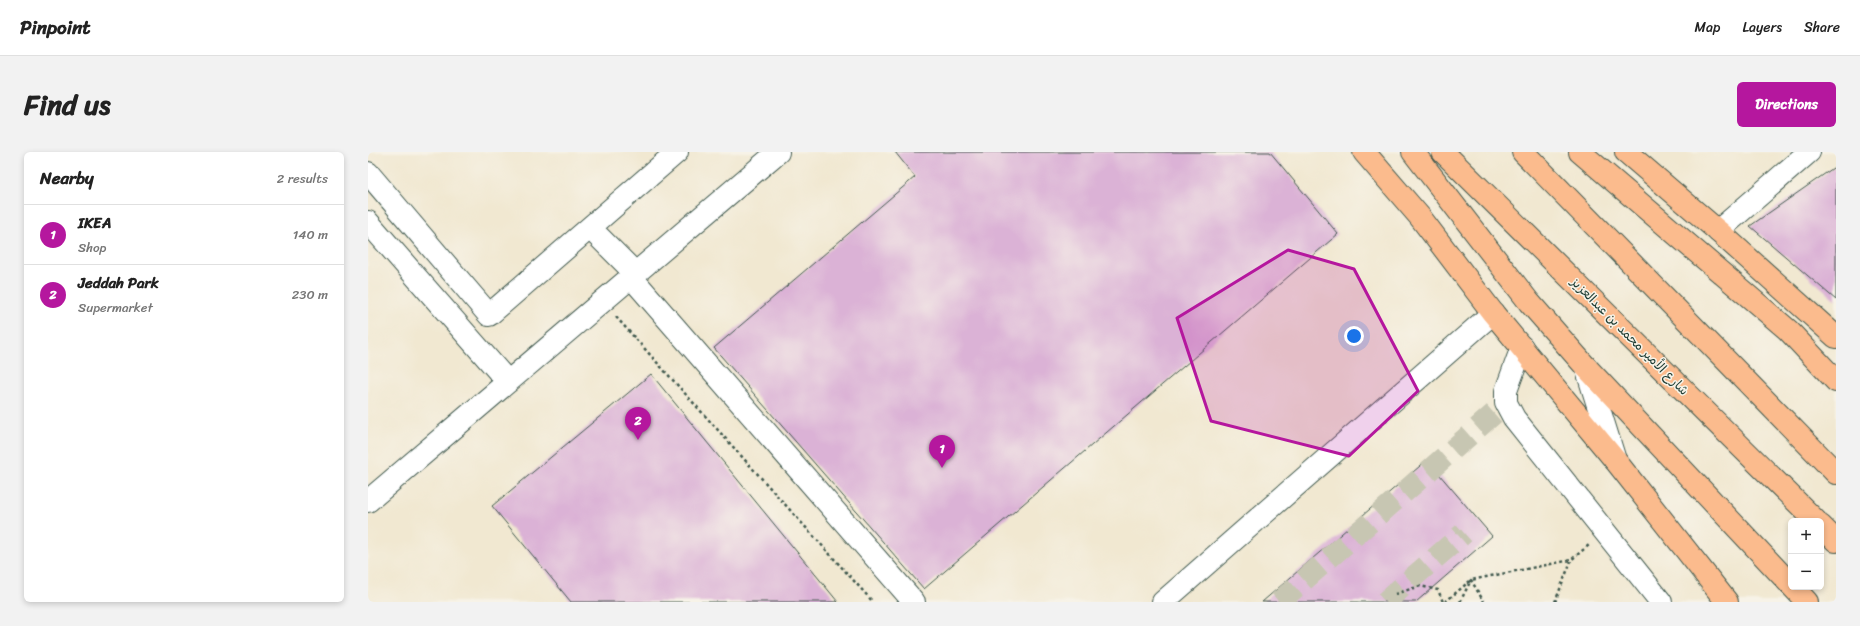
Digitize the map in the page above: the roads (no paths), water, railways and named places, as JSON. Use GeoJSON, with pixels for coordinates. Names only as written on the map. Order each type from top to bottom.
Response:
{"type":"FeatureCollection","features":[{"type":"Feature","properties":{"kind":"main road"},"geometry":{"type":"LineString","coordinates":[[1364,152],[1420,217],[1493,313],[1615,460],[1727,602]]}},
{"type":"Feature","properties":{"kind":"main road"},"geometry":{"type":"LineString","coordinates":[[1413,152],[1529,302],[1586,367],[1788,582]]}},
{"type":"Feature","properties":{"kind":"main road","name":"شارع الأمير محمد بن عبدالعزيز"},"geometry":{"type":"LineString","coordinates":[[1443,152],[1813,518]]}},
{"type":"Feature","properties":{"kind":"main road"},"geometry":{"type":"LineString","coordinates":[[1523,152],[1836,473]]}},
{"type":"Feature","properties":{"kind":"main road"},"geometry":{"type":"LineString","coordinates":[[1580,152],[1788,330],[1836,381]]}},
{"type":"Feature","properties":{"kind":"main road"},"geometry":{"type":"LineString","coordinates":[[1626,152],[1718,231],[1836,337]]}},
{"type":"Feature","properties":{"kind":"main road"},"geometry":{"type":"LineString","coordinates":[[1824,529],[1836,542]]}},
{"type":"Feature","properties":{"kind":"main road"},"geometry":{"type":"LineString","coordinates":[[1796,590],[1807,602]]}},
{"type":"Feature","properties":{"kind":"street"},"geometry":{"type":"LineString","coordinates":[[368,173],[490,315],[677,152]]}},
{"type":"Feature","properties":{"kind":"street"},"geometry":{"type":"LineString","coordinates":[[368,501],[634,276],[777,152]]}},
{"type":"Feature","properties":{"kind":"street"},"geometry":{"type":"LineString","coordinates":[[1718,231],[1809,152]]}},
{"type":"Feature","properties":{"kind":"street"},"geometry":{"type":"LineString","coordinates":[[368,222],[508,382]]}},
{"type":"Feature","properties":{"kind":"street"},"geometry":{"type":"LineString","coordinates":[[590,228],[634,276],[914,602]]}},
{"type":"Feature","properties":{"kind":"street"},"geometry":{"type":"LineString","coordinates":[[1163,602],[1493,313]]}},
{"type":"Feature","properties":{"kind":"street"},"geometry":{"type":"LineString","coordinates":[[1522,347],[1506,391],[1506,404],[1514,418],[1661,602]]}},
{"type":"Feature","properties":{"kind":"street"},"geometry":{"type":"LineString","coordinates":[[1586,367],[1615,460]]}},
{"type":"Feature","properties":{"kind":"tunnel"},"geometry":{"type":"LineString","coordinates":[[1279,602],[1506,403]]}},
{"type":"Feature","properties":{"kind":"tunnel"},"geometry":{"type":"LineString","coordinates":[[1385,602],[1464,533]]}},
{"type":"Feature","properties":{"kind":"place","name":"Jeddah Park"},"geometry":{"type":"Point","coordinates":[638,440]}},
{"type":"Feature","properties":{"kind":"place","name":"IKEA"},"geometry":{"type":"Point","coordinates":[942,468]}}]}
